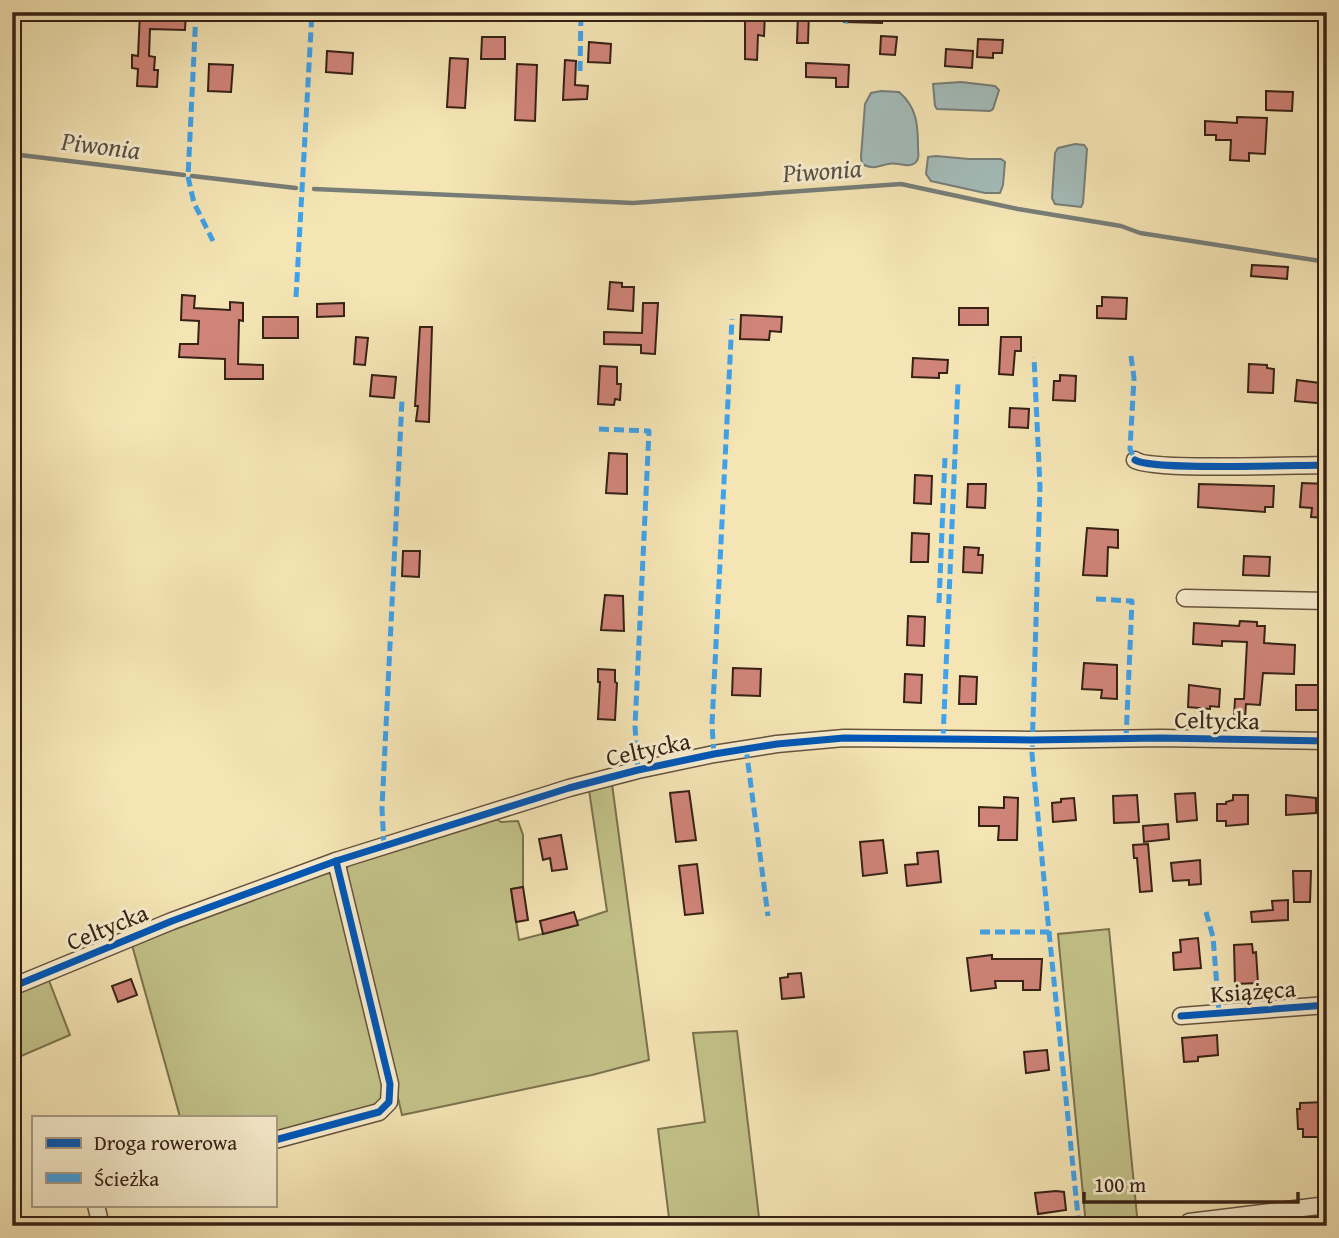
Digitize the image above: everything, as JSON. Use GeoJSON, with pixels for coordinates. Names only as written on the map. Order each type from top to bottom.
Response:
{"type":"FeatureCollection","features":[{"type":"Feature","properties":{"kind":"street"},"geometry":{"type":"LineString","coordinates":[[1135,460],[1158,465],[1327,465]]}},
{"type":"Feature","properties":{"kind":"street"},"geometry":{"type":"LineString","coordinates":[[1185,598],[1327,601]]}},
{"type":"Feature","properties":{"kind":"street","name":"Celtycka"},"geometry":{"type":"LineString","coordinates":[[12,986],[184,917],[336,861],[594,781],[714,754],[776,744],[882,738],[1327,741]]}},
{"type":"Feature","properties":{"kind":"street"},"geometry":{"type":"LineString","coordinates":[[276,1140],[370,1115],[386,1108],[389,1102],[390,1084],[336,861]]}},
{"type":"Feature","properties":{"kind":"street","name":"Książęca"},"geometry":{"type":"LineString","coordinates":[[1181,1016],[1327,1005]]}},
{"type":"Feature","properties":{"kind":"street"},"geometry":{"type":"LineString","coordinates":[[1189,1222],[1327,1205]]}},
{"type":"Feature","properties":{"kind":"street"},"geometry":{"type":"LineString","coordinates":[[96,1206],[101,1226]]}},
{"type":"Feature","properties":{"kind":"green space"},"geometry":{"type":"Polygon","coordinates":[[[612,784],[649,1060],[592,1075],[402,1115],[345,872],[349,864],[494,817],[501,822],[518,821],[523,835],[523,887],[511,889],[519,940],[577,925],[577,921],[607,911],[589,790],[612,784]]]}},
{"type":"Feature","properties":{"kind":"green space"},"geometry":{"type":"Polygon","coordinates":[[[327,872],[333,876],[386,1090],[380,1105],[276,1135],[276,1116],[180,1116],[132,945],[327,872]]]}},
{"type":"Feature","properties":{"kind":"green space"},"geometry":{"type":"Polygon","coordinates":[[[1109,929],[1138,1226],[1086,1226],[1058,934],[1109,929]]]}},
{"type":"Feature","properties":{"kind":"green space"},"geometry":{"type":"Polygon","coordinates":[[[48,978],[70,1035],[12,1060],[12,994],[48,978]]]}},
{"type":"Feature","properties":{"kind":"green space"},"geometry":{"type":"Polygon","coordinates":[[[737,1031],[760,1226],[670,1226],[658,1129],[705,1122],[693,1033],[737,1031]]]}},
{"type":"Feature","properties":{"kind":"water"},"geometry":{"type":"Polygon","coordinates":[[[961,82],[995,86],[999,90],[993,109],[937,109],[933,84],[961,82]]]}},
{"type":"Feature","properties":{"kind":"water"},"geometry":{"type":"Polygon","coordinates":[[[899,92],[913,110],[917,124],[918,156],[912,165],[891,163],[873,167],[862,164],[865,104],[871,93],[899,92]]]}},
{"type":"Feature","properties":{"kind":"water"},"geometry":{"type":"Polygon","coordinates":[[[1084,145],[1087,149],[1081,207],[1055,204],[1052,198],[1055,153],[1058,148],[1084,145]]]}},
{"type":"Feature","properties":{"kind":"water"},"geometry":{"type":"Polygon","coordinates":[[[928,157],[1001,159],[1005,162],[1000,193],[985,193],[931,181],[926,174],[928,157]]]}},
{"type":"Feature","properties":{"kind":"building"},"geometry":{"type":"Polygon","coordinates":[[[140,12],[186,12],[185,30],[150,29],[149,56],[155,57],[154,70],[158,70],[157,87],[137,86],[138,69],[132,68],[132,55],[138,56],[140,12]]]}},
{"type":"Feature","properties":{"kind":"building"},"geometry":{"type":"Polygon","coordinates":[[[745,12],[765,12],[764,36],[758,35],[757,60],[745,59],[745,12]]]}},
{"type":"Feature","properties":{"kind":"building"},"geometry":{"type":"Polygon","coordinates":[[[798,12],[809,12],[808,43],[797,43],[798,12]]]}},
{"type":"Feature","properties":{"kind":"building"},"geometry":{"type":"Polygon","coordinates":[[[844,12],[882,12],[882,23],[844,22],[844,12]]]}},
{"type":"Feature","properties":{"kind":"building"},"geometry":{"type":"Polygon","coordinates":[[[881,36],[897,37],[895,55],[880,54],[881,36]]]}},
{"type":"Feature","properties":{"kind":"building"},"geometry":{"type":"Polygon","coordinates":[[[482,37],[505,37],[505,59],[481,59],[482,37]]]}},
{"type":"Feature","properties":{"kind":"building"},"geometry":{"type":"Polygon","coordinates":[[[978,39],[1003,40],[1002,53],[993,53],[993,58],[977,57],[978,39]]]}},
{"type":"Feature","properties":{"kind":"building"},"geometry":{"type":"Polygon","coordinates":[[[589,42],[611,44],[610,63],[588,62],[589,42]]]}},
{"type":"Feature","properties":{"kind":"building"},"geometry":{"type":"Polygon","coordinates":[[[946,49],[973,51],[972,68],[945,66],[946,49]]]}},
{"type":"Feature","properties":{"kind":"building"},"geometry":{"type":"Polygon","coordinates":[[[327,51],[353,53],[352,74],[326,72],[327,51]]]}},
{"type":"Feature","properties":{"kind":"building"},"geometry":{"type":"Polygon","coordinates":[[[450,58],[468,59],[465,108],[447,107],[450,58]]]}},
{"type":"Feature","properties":{"kind":"building"},"geometry":{"type":"Polygon","coordinates":[[[565,60],[576,61],[575,85],[588,86],[587,99],[563,100],[565,60]]]}},
{"type":"Feature","properties":{"kind":"building"},"geometry":{"type":"Polygon","coordinates":[[[806,63],[849,65],[848,87],[836,87],[836,78],[806,77],[806,63]]]}},
{"type":"Feature","properties":{"kind":"building"},"geometry":{"type":"Polygon","coordinates":[[[209,64],[233,65],[231,92],[208,91],[209,64]]]}},
{"type":"Feature","properties":{"kind":"building"},"geometry":{"type":"Polygon","coordinates":[[[517,64],[537,65],[535,121],[515,120],[517,64]]]}},
{"type":"Feature","properties":{"kind":"building"},"geometry":{"type":"Polygon","coordinates":[[[1266,91],[1293,92],[1292,111],[1266,110],[1266,91]]]}},
{"type":"Feature","properties":{"kind":"building"},"geometry":{"type":"Polygon","coordinates":[[[1237,117],[1267,118],[1265,154],[1249,153],[1249,161],[1230,160],[1231,140],[1216,140],[1216,135],[1205,135],[1205,121],[1237,123],[1237,117]]]}},
{"type":"Feature","properties":{"kind":"building"},"geometry":{"type":"Polygon","coordinates":[[[1252,265],[1288,267],[1287,279],[1251,276],[1252,265]]]}},
{"type":"Feature","properties":{"kind":"building"},"geometry":{"type":"Polygon","coordinates":[[[610,282],[622,283],[622,287],[634,287],[633,311],[608,309],[610,282]]]}},
{"type":"Feature","properties":{"kind":"building"},"geometry":{"type":"Polygon","coordinates":[[[182,295],[195,296],[194,308],[230,310],[230,302],[243,303],[243,321],[239,320],[238,364],[263,365],[263,379],[225,379],[225,359],[179,357],[180,344],[198,344],[199,321],[181,320],[182,295]]]}},
{"type":"Feature","properties":{"kind":"building"},"geometry":{"type":"Polygon","coordinates":[[[1102,297],[1127,298],[1126,319],[1097,318],[1097,306],[1102,306],[1102,297]]]}},
{"type":"Feature","properties":{"kind":"building"},"geometry":{"type":"Polygon","coordinates":[[[344,303],[344,316],[317,317],[317,304],[344,303]]]}},
{"type":"Feature","properties":{"kind":"building"},"geometry":{"type":"Polygon","coordinates":[[[643,303],[658,303],[655,354],[641,353],[641,345],[604,344],[604,332],[642,333],[643,303]]]}},
{"type":"Feature","properties":{"kind":"building"},"geometry":{"type":"Polygon","coordinates":[[[959,308],[988,308],[988,325],[959,325],[959,308]]]}},
{"type":"Feature","properties":{"kind":"building"},"geometry":{"type":"Polygon","coordinates":[[[741,315],[782,317],[781,332],[770,331],[769,340],[740,339],[741,315]]]}},
{"type":"Feature","properties":{"kind":"building"},"geometry":{"type":"Polygon","coordinates":[[[263,317],[298,317],[298,338],[263,338],[263,317]]]}},
{"type":"Feature","properties":{"kind":"building"},"geometry":{"type":"Polygon","coordinates":[[[420,327],[432,327],[429,422],[416,421],[420,327]]]}},
{"type":"Feature","properties":{"kind":"building"},"geometry":{"type":"Polygon","coordinates":[[[356,337],[368,338],[365,365],[354,364],[356,337]]]}},
{"type":"Feature","properties":{"kind":"building"},"geometry":{"type":"Polygon","coordinates":[[[1001,337],[1021,337],[1021,351],[1015,351],[1013,375],[999,374],[1001,337]]]}},
{"type":"Feature","properties":{"kind":"building"},"geometry":{"type":"Polygon","coordinates":[[[913,358],[948,360],[947,373],[939,373],[939,378],[912,377],[913,358]]]}},
{"type":"Feature","properties":{"kind":"building"},"geometry":{"type":"Polygon","coordinates":[[[1249,364],[1267,365],[1267,368],[1274,369],[1273,393],[1248,392],[1249,364]]]}},
{"type":"Feature","properties":{"kind":"building"},"geometry":{"type":"Polygon","coordinates":[[[600,366],[617,367],[617,384],[621,384],[620,400],[615,399],[614,405],[598,404],[600,366]]]}},
{"type":"Feature","properties":{"kind":"building"},"geometry":{"type":"Polygon","coordinates":[[[372,375],[396,377],[394,398],[370,396],[372,375]]]}},
{"type":"Feature","properties":{"kind":"building"},"geometry":{"type":"Polygon","coordinates":[[[1060,375],[1076,376],[1075,401],[1053,400],[1054,381],[1060,381],[1060,375]]]}},
{"type":"Feature","properties":{"kind":"building"},"geometry":{"type":"Polygon","coordinates":[[[1297,380],[1327,384],[1327,404],[1295,401],[1297,380]]]}},
{"type":"Feature","properties":{"kind":"building"},"geometry":{"type":"Polygon","coordinates":[[[1010,408],[1029,409],[1028,428],[1009,427],[1010,408]]]}},
{"type":"Feature","properties":{"kind":"building"},"geometry":{"type":"Polygon","coordinates":[[[609,453],[627,454],[627,494],[606,493],[609,453]]]}},
{"type":"Feature","properties":{"kind":"building"},"geometry":{"type":"Polygon","coordinates":[[[915,475],[932,476],[931,504],[914,503],[915,475]]]}},
{"type":"Feature","properties":{"kind":"building"},"geometry":{"type":"Polygon","coordinates":[[[1302,483],[1327,484],[1327,518],[1311,517],[1312,508],[1300,507],[1302,483]]]}},
{"type":"Feature","properties":{"kind":"building"},"geometry":{"type":"Polygon","coordinates":[[[968,484],[986,484],[985,508],[967,507],[968,484]]]}},
{"type":"Feature","properties":{"kind":"building"},"geometry":{"type":"Polygon","coordinates":[[[1199,484],[1274,486],[1273,507],[1265,507],[1265,512],[1198,507],[1199,484]]]}},
{"type":"Feature","properties":{"kind":"building"},"geometry":{"type":"Polygon","coordinates":[[[1087,528],[1118,530],[1118,548],[1108,547],[1107,576],[1083,575],[1087,528]]]}},
{"type":"Feature","properties":{"kind":"building"},"geometry":{"type":"Polygon","coordinates":[[[912,533],[929,534],[928,562],[911,562],[912,533]]]}},
{"type":"Feature","properties":{"kind":"building"},"geometry":{"type":"Polygon","coordinates":[[[964,547],[979,548],[978,555],[983,555],[982,573],[963,572],[964,547]]]}},
{"type":"Feature","properties":{"kind":"building"},"geometry":{"type":"Polygon","coordinates":[[[403,551],[420,551],[419,577],[402,576],[403,551]]]}},
{"type":"Feature","properties":{"kind":"building"},"geometry":{"type":"Polygon","coordinates":[[[1244,556],[1270,557],[1269,576],[1243,575],[1244,556]]]}},
{"type":"Feature","properties":{"kind":"building"},"geometry":{"type":"Polygon","coordinates":[[[605,595],[623,596],[624,631],[601,630],[605,595]]]}},
{"type":"Feature","properties":{"kind":"building"},"geometry":{"type":"Polygon","coordinates":[[[908,616],[925,617],[924,646],[907,645],[908,616]]]}},
{"type":"Feature","properties":{"kind":"building"},"geometry":{"type":"Polygon","coordinates":[[[1240,621],[1257,622],[1257,626],[1265,626],[1264,643],[1295,645],[1294,674],[1263,673],[1260,705],[1246,704],[1245,718],[1234,717],[1235,699],[1244,699],[1247,642],[1222,641],[1222,646],[1193,644],[1194,623],[1239,626],[1240,621]]]}},
{"type":"Feature","properties":{"kind":"building"},"geometry":{"type":"Polygon","coordinates":[[[1084,663],[1117,665],[1117,699],[1101,698],[1102,690],[1082,689],[1084,663]]]}},
{"type":"Feature","properties":{"kind":"building"},"geometry":{"type":"Polygon","coordinates":[[[733,668],[761,669],[760,696],[732,695],[733,668]]]}},
{"type":"Feature","properties":{"kind":"building"},"geometry":{"type":"Polygon","coordinates":[[[598,669],[615,670],[615,720],[598,719],[598,669]]]}},
{"type":"Feature","properties":{"kind":"building"},"geometry":{"type":"Polygon","coordinates":[[[905,674],[922,675],[921,703],[904,702],[905,674]]]}},
{"type":"Feature","properties":{"kind":"building"},"geometry":{"type":"Polygon","coordinates":[[[960,676],[977,677],[976,704],[959,704],[960,676]]]}},
{"type":"Feature","properties":{"kind":"building"},"geometry":{"type":"Polygon","coordinates":[[[1189,685],[1220,689],[1219,707],[1188,707],[1189,685]]]}},
{"type":"Feature","properties":{"kind":"building"},"geometry":{"type":"Polygon","coordinates":[[[1296,685],[1321,685],[1321,710],[1296,710],[1296,685]]]}},
{"type":"Feature","properties":{"kind":"building"},"geometry":{"type":"Polygon","coordinates":[[[689,791],[696,840],[676,842],[670,793],[689,791]]]}},
{"type":"Feature","properties":{"kind":"building"},"geometry":{"type":"Polygon","coordinates":[[[1195,793],[1197,820],[1177,822],[1175,794],[1195,793]]]}},
{"type":"Feature","properties":{"kind":"building"},"geometry":{"type":"Polygon","coordinates":[[[1137,795],[1139,822],[1114,823],[1113,796],[1137,795]]]}},
{"type":"Feature","properties":{"kind":"building"},"geometry":{"type":"Polygon","coordinates":[[[1233,795],[1248,795],[1248,824],[1226,826],[1226,821],[1217,821],[1217,804],[1226,804],[1233,800],[1233,795]]]}},
{"type":"Feature","properties":{"kind":"building"},"geometry":{"type":"Polygon","coordinates":[[[1286,795],[1316,798],[1316,813],[1286,815],[1286,795]]]}},
{"type":"Feature","properties":{"kind":"building"},"geometry":{"type":"Polygon","coordinates":[[[1004,797],[1018,798],[1017,840],[998,840],[999,826],[979,826],[979,807],[1004,808],[1004,797]]]}},
{"type":"Feature","properties":{"kind":"building"},"geometry":{"type":"Polygon","coordinates":[[[1074,798],[1076,820],[1053,822],[1052,803],[1074,798]]]}},
{"type":"Feature","properties":{"kind":"building"},"geometry":{"type":"Polygon","coordinates":[[[1168,824],[1169,839],[1144,842],[1143,826],[1168,824]]]}},
{"type":"Feature","properties":{"kind":"building"},"geometry":{"type":"Polygon","coordinates":[[[561,835],[567,869],[552,871],[550,858],[543,860],[539,839],[561,835]]]}},
{"type":"Feature","properties":{"kind":"building"},"geometry":{"type":"Polygon","coordinates":[[[883,840],[887,873],[863,876],[860,842],[883,840]]]}},
{"type":"Feature","properties":{"kind":"building"},"geometry":{"type":"Polygon","coordinates":[[[1148,844],[1152,891],[1140,892],[1133,845],[1148,844]]]}},
{"type":"Feature","properties":{"kind":"building"},"geometry":{"type":"Polygon","coordinates":[[[938,851],[941,882],[907,886],[905,865],[918,864],[917,853],[938,851]]]}},
{"type":"Feature","properties":{"kind":"building"},"geometry":{"type":"Polygon","coordinates":[[[1200,860],[1201,884],[1189,885],[1189,880],[1173,881],[1171,863],[1200,860]]]}},
{"type":"Feature","properties":{"kind":"building"},"geometry":{"type":"Polygon","coordinates":[[[697,864],[703,913],[685,915],[679,866],[697,864]]]}},
{"type":"Feature","properties":{"kind":"building"},"geometry":{"type":"Polygon","coordinates":[[[1293,871],[1311,871],[1310,902],[1294,902],[1293,871]]]}},
{"type":"Feature","properties":{"kind":"building"},"geometry":{"type":"Polygon","coordinates":[[[523,887],[528,920],[516,922],[511,889],[523,887]]]}},
{"type":"Feature","properties":{"kind":"building"},"geometry":{"type":"Polygon","coordinates":[[[1288,900],[1288,920],[1252,922],[1251,912],[1273,910],[1272,901],[1288,900]]]}},
{"type":"Feature","properties":{"kind":"building"},"geometry":{"type":"Polygon","coordinates":[[[574,912],[578,925],[543,934],[540,921],[574,912]]]}},
{"type":"Feature","properties":{"kind":"building"},"geometry":{"type":"Polygon","coordinates":[[[1198,938],[1201,968],[1174,970],[1173,953],[1181,952],[1180,940],[1198,938]]]}},
{"type":"Feature","properties":{"kind":"building"},"geometry":{"type":"Polygon","coordinates":[[[1252,944],[1253,953],[1256,952],[1258,983],[1235,984],[1234,945],[1252,944]]]}},
{"type":"Feature","properties":{"kind":"building"},"geometry":{"type":"Polygon","coordinates":[[[992,955],[992,959],[1042,959],[1040,990],[1023,990],[1023,981],[995,981],[996,988],[971,991],[967,958],[992,955]]]}},
{"type":"Feature","properties":{"kind":"building"},"geometry":{"type":"Polygon","coordinates":[[[801,973],[804,997],[782,999],[780,978],[801,973]]]}},
{"type":"Feature","properties":{"kind":"building"},"geometry":{"type":"Polygon","coordinates":[[[131,979],[137,995],[118,1002],[112,986],[131,979]]]}},
{"type":"Feature","properties":{"kind":"building"},"geometry":{"type":"Polygon","coordinates":[[[1217,1035],[1218,1055],[1184,1062],[1182,1038],[1217,1035]]]}},
{"type":"Feature","properties":{"kind":"building"},"geometry":{"type":"Polygon","coordinates":[[[1047,1050],[1049,1070],[1026,1073],[1024,1052],[1047,1050]]]}},
{"type":"Feature","properties":{"kind":"building"},"geometry":{"type":"Polygon","coordinates":[[[1327,1102],[1327,1116],[1320,1116],[1321,1137],[1303,1137],[1303,1129],[1298,1129],[1297,1109],[1300,1109],[1300,1103],[1327,1102]]]}},
{"type":"Feature","properties":{"kind":"building"},"geometry":{"type":"Polygon","coordinates":[[[1064,1192],[1066,1210],[1038,1214],[1035,1193],[1064,1192]]]}},
{"type":"Feature","properties":{"kind":"waterway","name":"Piwonia"},"geometry":{"type":"LineString","coordinates":[[12,154],[184,175]]}},
{"type":"Feature","properties":{"kind":"waterway","name":"Piwonia"},"geometry":{"type":"LineString","coordinates":[[192,176],[296,188]]}},
{"type":"Feature","properties":{"kind":"waterway","name":"Piwonia"},"geometry":{"type":"LineString","coordinates":[[314,189],[633,203],[901,184],[1018,209],[1121,226],[1140,233],[1327,262]]}},
{"type":"Feature","properties":{"kind":"marked path"},"geometry":{"type":"LineString","coordinates":[[196,12],[188,177],[194,203],[213,241]]}},
{"type":"Feature","properties":{"kind":"marked path"},"geometry":{"type":"LineString","coordinates":[[296,297],[312,12]]}},
{"type":"Feature","properties":{"kind":"marked path"},"geometry":{"type":"LineString","coordinates":[[580,71],[581,12]]}},
{"type":"Feature","properties":{"kind":"marked path"},"geometry":{"type":"LineString","coordinates":[[845,23],[851,12]]}},
{"type":"Feature","properties":{"kind":"marked path"},"geometry":{"type":"LineString","coordinates":[[714,754],[712,725],[732,319]]}},
{"type":"Feature","properties":{"kind":"marked path"},"geometry":{"type":"LineString","coordinates":[[1131,356],[1134,378],[1130,449],[1135,460]]}},
{"type":"Feature","properties":{"kind":"marked path"},"geometry":{"type":"LineString","coordinates":[[980,932],[1049,932],[1032,754],[1040,487],[1034,357]]}},
{"type":"Feature","properties":{"kind":"marked path"},"geometry":{"type":"LineString","coordinates":[[943,739],[958,383]]}},
{"type":"Feature","properties":{"kind":"marked path"},"geometry":{"type":"LineString","coordinates":[[384,846],[382,808],[402,400]]}},
{"type":"Feature","properties":{"kind":"marked path"},"geometry":{"type":"LineString","coordinates":[[599,429],[649,431],[635,726],[638,770]]}},
{"type":"Feature","properties":{"kind":"marked path"},"geometry":{"type":"LineString","coordinates":[[939,603],[945,457]]}},
{"type":"Feature","properties":{"kind":"marked path"},"geometry":{"type":"LineString","coordinates":[[1096,599],[1132,601],[1126,739]]}},
{"type":"Feature","properties":{"kind":"marked path"},"geometry":{"type":"LineString","coordinates":[[746,748],[768,916]]}},
{"type":"Feature","properties":{"kind":"marked path"},"geometry":{"type":"LineString","coordinates":[[1206,912],[1213,937],[1219,1012]]}},
{"type":"Feature","properties":{"kind":"marked path"},"geometry":{"type":"LineString","coordinates":[[1049,932],[1079,1226]]}},
{"type":"Feature","properties":{"kind":"cycle path"},"geometry":{"type":"LineString","coordinates":[[1135,460],[1195,466],[1327,465]]}},
{"type":"Feature","properties":{"kind":"cycle path"},"geometry":{"type":"LineString","coordinates":[[12,987],[172,921],[336,861],[569,788],[714,754],[777,744],[844,738],[1327,741]]}},
{"type":"Feature","properties":{"kind":"cycle path"},"geometry":{"type":"LineString","coordinates":[[276,1140],[379,1112],[389,1102],[390,1084],[336,861]]}},
{"type":"Feature","properties":{"kind":"cycle path"},"geometry":{"type":"LineString","coordinates":[[1181,1016],[1327,1005]]}}]}
